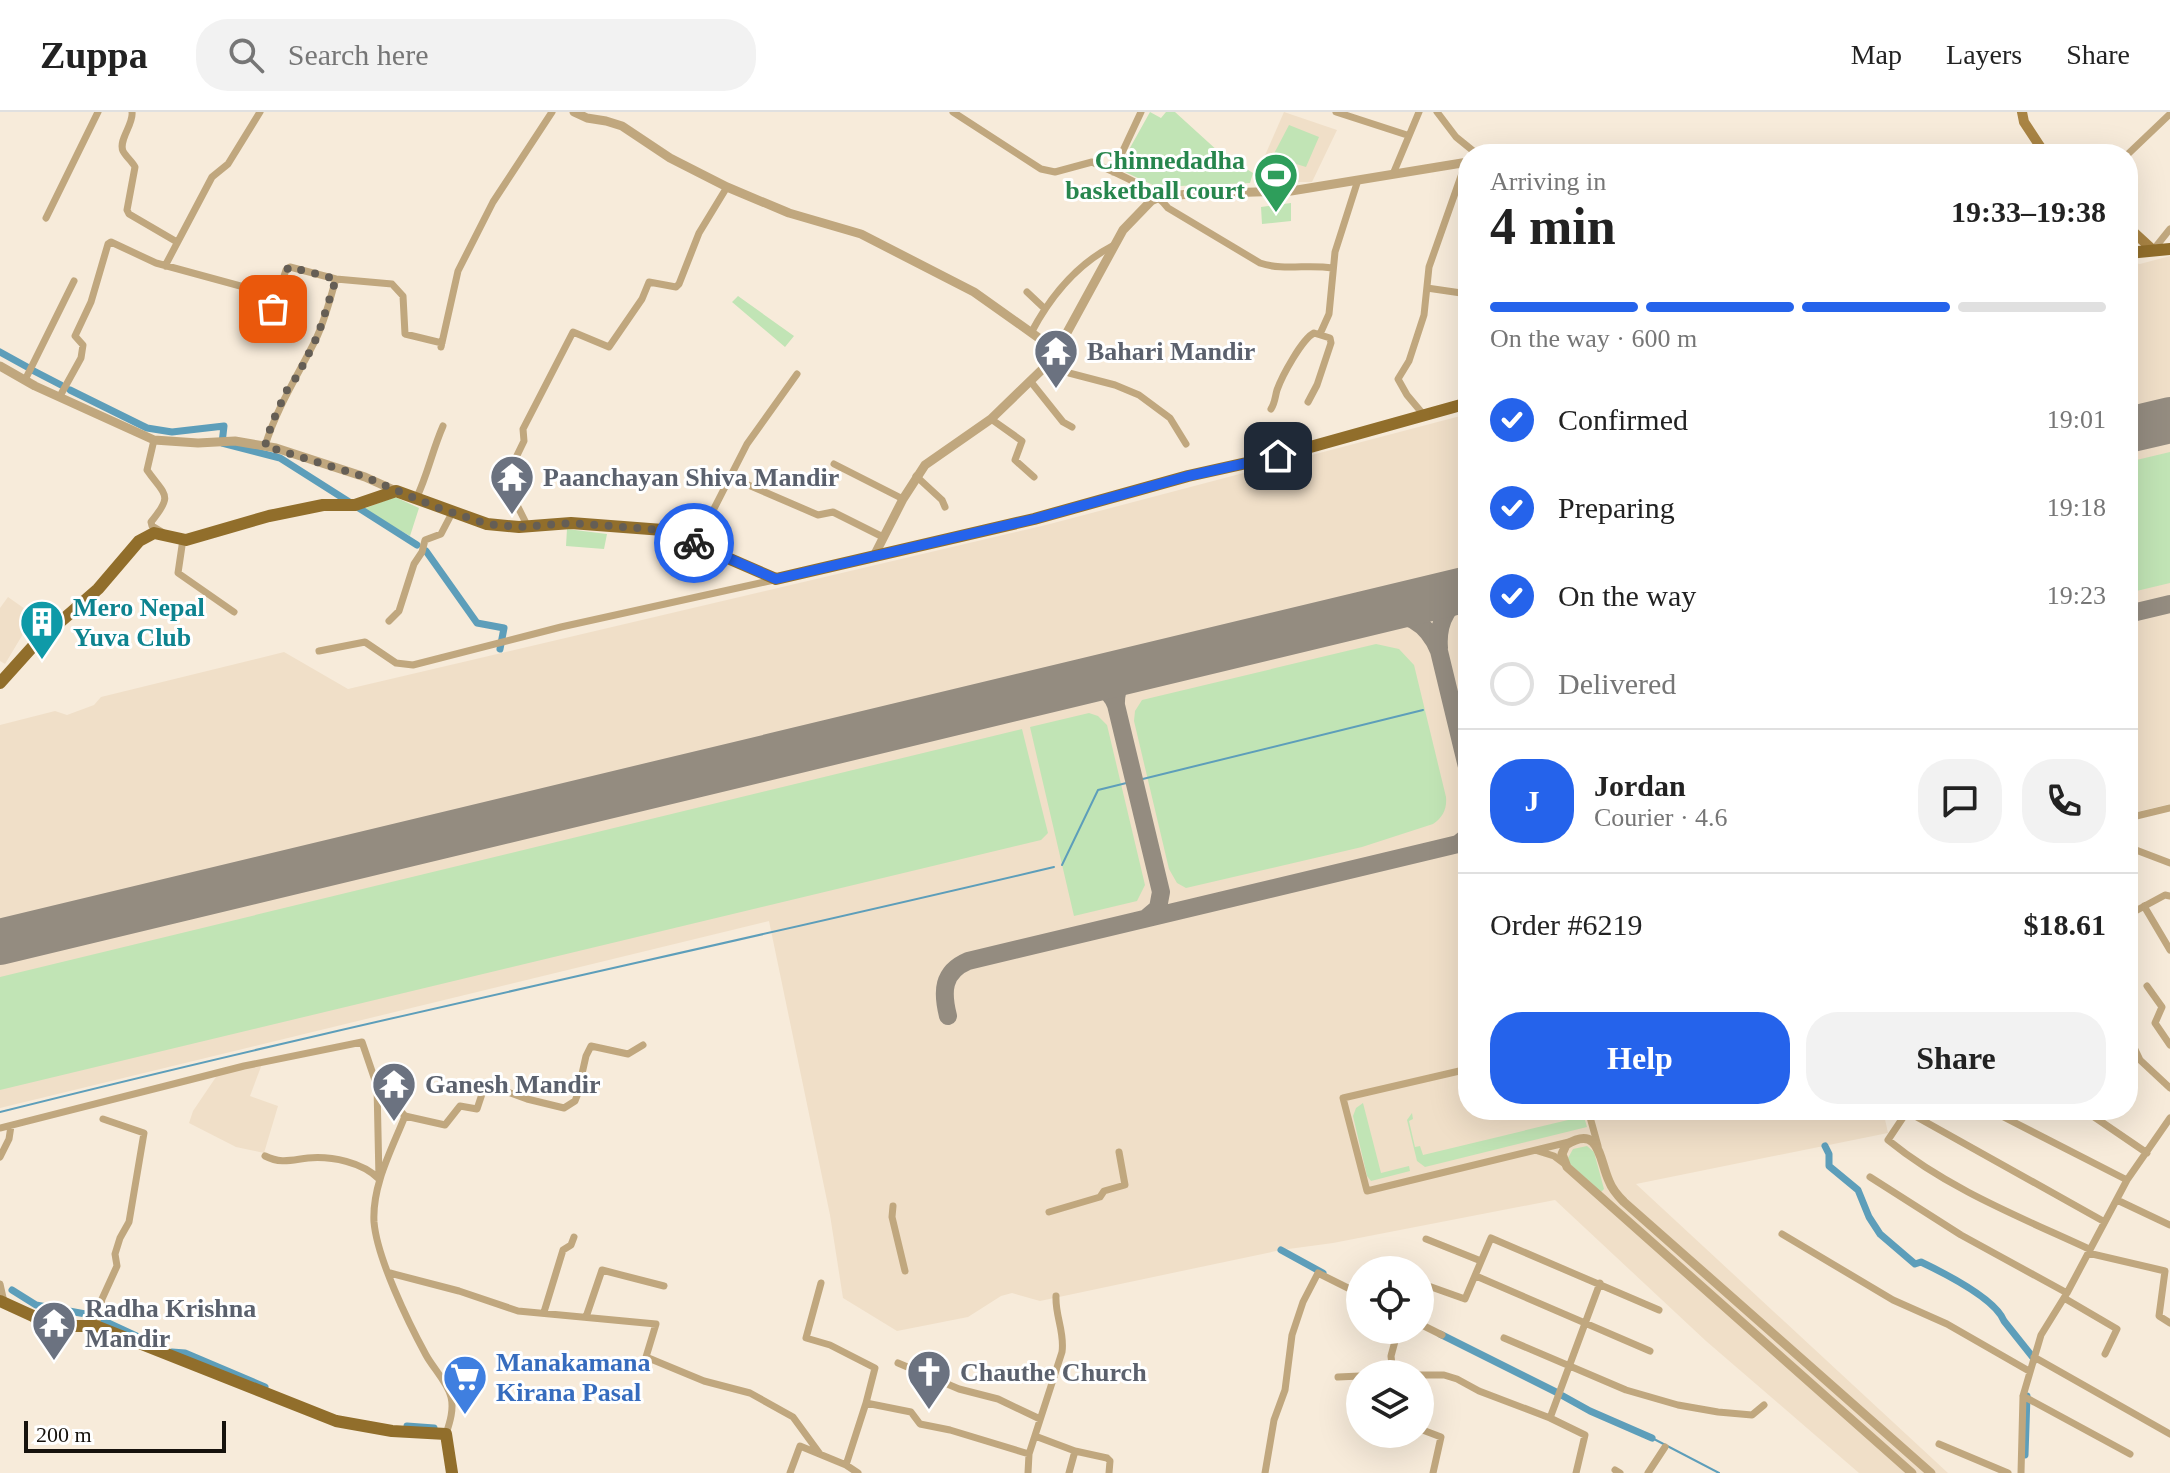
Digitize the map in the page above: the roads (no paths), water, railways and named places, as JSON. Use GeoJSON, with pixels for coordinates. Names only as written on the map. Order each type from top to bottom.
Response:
{"type":"FeatureCollection","features":[{"type":"Feature","properties":{"kind":"main road"},"geometry":{"type":"LineString","coordinates":[[2022,112],[2024,122],[2038,144]]}},
{"type":"Feature","properties":{"kind":"main road"},"geometry":{"type":"LineString","coordinates":[[2138,236],[2153,250]]}},
{"type":"Feature","properties":{"kind":"main road"},"geometry":{"type":"LineString","coordinates":[[2138,252],[2170,249]]}},
{"type":"Feature","properties":{"kind":"main road"},"geometry":{"type":"LineString","coordinates":[[0,683],[36,643],[98,589],[139,541],[154,533],[183,539],[323,505],[355,505],[396,491],[487,524],[528,527],[571,523],[663,530],[776,579],[1034,519],[1458,405]]}},
{"type":"Feature","properties":{"kind":"main road"},"geometry":{"type":"LineString","coordinates":[[2,1301],[33,1316],[45,1326],[96,1326],[336,1421],[392,1431],[446,1434],[452,1473]]}},
{"type":"Feature","properties":{"kind":"street"},"geometry":{"type":"LineString","coordinates":[[46,218],[98,112]]}},
{"type":"Feature","properties":{"kind":"street"},"geometry":{"type":"LineString","coordinates":[[132,112],[133,118],[123,144],[123,151],[135,167],[127,210],[177,242]]}},
{"type":"Feature","properties":{"kind":"street"},"geometry":{"type":"LineString","coordinates":[[165,266],[212,177],[228,164],[260,112]]}},
{"type":"Feature","properties":{"kind":"street"},"geometry":{"type":"LineString","coordinates":[[273,309],[286,270],[290,267],[336,279],[397,287],[403,296],[405,334],[441,345],[452,289],[462,261],[493,202],[552,112]]}},
{"type":"Feature","properties":{"kind":"street"},"geometry":{"type":"LineString","coordinates":[[574,112],[622,126],[670,158],[727,187],[789,213],[861,234],[974,292],[1043,341],[1065,337]]}},
{"type":"Feature","properties":{"kind":"street"},"geometry":{"type":"LineString","coordinates":[[953,112],[1041,169],[1055,172],[1092,162],[1113,172],[1160,197],[1168,208],[1260,263],[1272,267],[1310,264],[1332,268]]}},
{"type":"Feature","properties":{"kind":"street"},"geometry":{"type":"LineString","coordinates":[[1113,172],[1141,112]]}},
{"type":"Feature","properties":{"kind":"street"},"geometry":{"type":"LineString","coordinates":[[1336,112],[1407,135]]}},
{"type":"Feature","properties":{"kind":"street"},"geometry":{"type":"LineString","coordinates":[[1393,174],[1419,112]]}},
{"type":"Feature","properties":{"kind":"street"},"geometry":{"type":"LineString","coordinates":[[1437,112],[1465,144]]}},
{"type":"Feature","properties":{"kind":"street"},"geometry":{"type":"LineString","coordinates":[[2138,144],[2170,114]]}},
{"type":"Feature","properties":{"kind":"street"},"geometry":{"type":"LineString","coordinates":[[874,556],[916,476],[937,454],[991,419],[1052,360],[1114,245],[1139,211],[1160,197],[1291,191],[1458,163]]}},
{"type":"Feature","properties":{"kind":"street"},"geometry":{"type":"LineString","coordinates":[[1320,334],[1329,314],[1335,252],[1358,180]]}},
{"type":"Feature","properties":{"kind":"street"},"geometry":{"type":"LineString","coordinates":[[528,527],[507,476],[524,441],[523,429],[563,348],[573,332],[609,347],[642,299],[649,282],[676,287],[699,233],[727,187]]}},
{"type":"Feature","properties":{"kind":"street"},"geometry":{"type":"LineString","coordinates":[[1423,414],[1398,379],[1409,361],[1424,315],[1429,267],[1458,187]]}},
{"type":"Feature","properties":{"kind":"street"},"geometry":{"type":"LineString","coordinates":[[2153,250],[2170,229]]}},
{"type":"Feature","properties":{"kind":"street"},"geometry":{"type":"LineString","coordinates":[[60,396],[81,358],[83,345],[75,336],[87,311],[108,244],[118,243],[165,266],[255,290]]}},
{"type":"Feature","properties":{"kind":"street"},"geometry":{"type":"LineString","coordinates":[[1031,333],[1045,309],[1075,273],[1100,252],[1114,245]]}},
{"type":"Feature","properties":{"kind":"street"},"geometry":{"type":"LineString","coordinates":[[265,446],[287,390],[318,335],[336,279]]}},
{"type":"Feature","properties":{"kind":"street"},"geometry":{"type":"LineString","coordinates":[[25,380],[74,281]]}},
{"type":"Feature","properties":{"kind":"street"},"geometry":{"type":"LineString","coordinates":[[1427,288],[1458,293]]}},
{"type":"Feature","properties":{"kind":"street"},"geometry":{"type":"LineString","coordinates":[[1027,292],[1045,309]]}},
{"type":"Feature","properties":{"kind":"street"},"geometry":{"type":"LineString","coordinates":[[1271,409],[1278,388],[1304,340],[1309,334],[1320,334],[1330,338],[1331,343],[1308,402]]}},
{"type":"Feature","properties":{"kind":"street"},"geometry":{"type":"LineString","coordinates":[[1052,360],[1069,373],[1139,395],[1170,418],[1186,444]]}},
{"type":"Feature","properties":{"kind":"street"},"geometry":{"type":"LineString","coordinates":[[0,366],[154,440],[198,443],[235,441],[265,446],[365,477],[396,491]]}},
{"type":"Feature","properties":{"kind":"street"},"geometry":{"type":"LineString","coordinates":[[700,545],[700,536],[747,444],[797,374]]}},
{"type":"Feature","properties":{"kind":"street"},"geometry":{"type":"LineString","coordinates":[[1031,382],[1063,422],[1072,427]]}},
{"type":"Feature","properties":{"kind":"street"},"geometry":{"type":"LineString","coordinates":[[991,419],[1022,441],[1015,460],[1034,477]]}},
{"type":"Feature","properties":{"kind":"street"},"geometry":{"type":"LineString","coordinates":[[416,499],[430,471],[430,453],[443,426]]}},
{"type":"Feature","properties":{"kind":"street"},"geometry":{"type":"LineString","coordinates":[[154,440],[147,470],[167,497],[163,508],[151,522],[166,535]]}},
{"type":"Feature","properties":{"kind":"street"},"geometry":{"type":"LineString","coordinates":[[834,464],[903,499]]}},
{"type":"Feature","properties":{"kind":"street"},"geometry":{"type":"LineString","coordinates":[[916,476],[942,500],[945,507]]}},
{"type":"Feature","properties":{"kind":"street"},"geometry":{"type":"LineString","coordinates":[[732,478],[818,515],[833,512],[883,537]]}},
{"type":"Feature","properties":{"kind":"street"},"geometry":{"type":"LineString","coordinates":[[389,621],[399,611],[425,540],[441,534],[452,513]]}},
{"type":"Feature","properties":{"kind":"street"},"geometry":{"type":"LineString","coordinates":[[183,539],[178,573],[234,612]]}},
{"type":"Feature","properties":{"kind":"street"},"geometry":{"type":"LineString","coordinates":[[319,651],[365,642],[404,665],[776,579]]}},
{"type":"Feature","properties":{"kind":"street"},"geometry":{"type":"LineString","coordinates":[[2138,816],[2170,808]]}},
{"type":"Feature","properties":{"kind":"street"},"geometry":{"type":"LineString","coordinates":[[2138,851],[2170,863]]}},
{"type":"Feature","properties":{"kind":"street"},"geometry":{"type":"LineString","coordinates":[[2138,909],[2165,895],[2170,896]]}},
{"type":"Feature","properties":{"kind":"street"},"geometry":{"type":"LineString","coordinates":[[2144,906],[2170,950]]}},
{"type":"Feature","properties":{"kind":"street"},"geometry":{"type":"LineString","coordinates":[[2147,986],[2162,1007],[2155,1023],[2170,1045]]}},
{"type":"Feature","properties":{"kind":"street"},"geometry":{"type":"LineString","coordinates":[[0,1128],[244,1066],[360,1043],[364,1045],[377,1086],[379,1179],[374,1221],[384,1261],[425,1354],[451,1396],[451,1417],[446,1434]]}},
{"type":"Feature","properties":{"kind":"street"},"geometry":{"type":"LineString","coordinates":[[377,1086],[405,1116],[445,1125],[460,1106],[477,1109],[484,1088],[491,1086],[564,1108],[575,1101],[591,1046],[628,1054],[643,1045]]}},
{"type":"Feature","properties":{"kind":"street"},"geometry":{"type":"LineString","coordinates":[[2138,1056],[2170,1088]]}},
{"type":"Feature","properties":{"kind":"street"},"geometry":{"type":"LineString","coordinates":[[1458,1071],[1343,1098],[1367,1191],[1594,1136]]}},
{"type":"Feature","properties":{"kind":"street"},"geometry":{"type":"LineString","coordinates":[[379,1179],[405,1116]]}},
{"type":"Feature","properties":{"kind":"street"},"geometry":{"type":"LineString","coordinates":[[96,1326],[102,1299],[117,1266],[115,1254],[120,1238],[129,1222],[144,1133],[103,1119]]}},
{"type":"Feature","properties":{"kind":"street"},"geometry":{"type":"LineString","coordinates":[[1590,1120],[1609,1183],[1624,1202],[1931,1473]]}},
{"type":"Feature","properties":{"kind":"street"},"geometry":{"type":"LineString","coordinates":[[1901,1120],[1888,1140],[1949,1184],[2088,1251],[2165,1271],[2159,1316],[2170,1323]]}},
{"type":"Feature","properties":{"kind":"street"},"geometry":{"type":"LineString","coordinates":[[1923,1120],[2103,1221]]}},
{"type":"Feature","properties":{"kind":"street"},"geometry":{"type":"LineString","coordinates":[[2010,1120],[2127,1180]]}},
{"type":"Feature","properties":{"kind":"street"},"geometry":{"type":"LineString","coordinates":[[2099,1120],[2147,1153]]}},
{"type":"Feature","properties":{"kind":"street"},"geometry":{"type":"LineString","coordinates":[[2021,1473],[2023,1396],[2041,1335],[2127,1180],[2169,1121]]}},
{"type":"Feature","properties":{"kind":"street"},"geometry":{"type":"LineString","coordinates":[[0,1157],[9,1139],[11,1126]]}},
{"type":"Feature","properties":{"kind":"street"},"geometry":{"type":"LineString","coordinates":[[1567,1167],[1562,1159],[1563,1149],[1577,1140],[1594,1142],[1599,1151]]}},
{"type":"Feature","properties":{"kind":"street"},"geometry":{"type":"LineString","coordinates":[[1530,1151],[1549,1153],[1567,1167],[1912,1473]]}},
{"type":"Feature","properties":{"kind":"street"},"geometry":{"type":"LineString","coordinates":[[1049,1212],[1100,1197],[1104,1191],[1125,1185],[1119,1152]]}},
{"type":"Feature","properties":{"kind":"street"},"geometry":{"type":"LineString","coordinates":[[265,1156],[284,1162],[309,1158],[358,1164],[379,1179]]}},
{"type":"Feature","properties":{"kind":"street"},"geometry":{"type":"LineString","coordinates":[[1870,1177],[2117,1329],[2105,1354]]}},
{"type":"Feature","properties":{"kind":"street"},"geometry":{"type":"LineString","coordinates":[[2117,1200],[2170,1225]]}},
{"type":"Feature","properties":{"kind":"street"},"geometry":{"type":"LineString","coordinates":[[893,1206],[892,1217],[905,1271]]}},
{"type":"Feature","properties":{"kind":"street"},"geometry":{"type":"LineString","coordinates":[[1782,1234],[1893,1300],[1947,1324],[2029,1371]]}},
{"type":"Feature","properties":{"kind":"street"},"geometry":{"type":"LineString","coordinates":[[544,1312],[563,1250],[571,1245],[574,1237]]}},
{"type":"Feature","properties":{"kind":"street"},"geometry":{"type":"LineString","coordinates":[[1434,1288],[1465,1299],[1491,1238],[1659,1310]]}},
{"type":"Feature","properties":{"kind":"street"},"geometry":{"type":"LineString","coordinates":[[1426,1239],[1481,1261]]}},
{"type":"Feature","properties":{"kind":"street"},"geometry":{"type":"LineString","coordinates":[[586,1317],[602,1270],[664,1286]]}},
{"type":"Feature","properties":{"kind":"street"},"geometry":{"type":"LineString","coordinates":[[390,1273],[518,1311],[656,1324],[646,1357],[672,1370],[761,1399],[793,1417],[820,1454]]}},
{"type":"Feature","properties":{"kind":"street"},"geometry":{"type":"LineString","coordinates":[[1265,1473],[1274,1420],[1285,1390],[1292,1335],[1311,1284],[1318,1273],[1346,1287]]}},
{"type":"Feature","properties":{"kind":"street"},"geometry":{"type":"LineString","coordinates":[[1476,1276],[1650,1351]]}},
{"type":"Feature","properties":{"kind":"street"},"geometry":{"type":"LineString","coordinates":[[821,1283],[806,1338],[830,1345],[875,1368],[846,1465]]}},
{"type":"Feature","properties":{"kind":"street"},"geometry":{"type":"LineString","coordinates":[[1550,1418],[1600,1283]]}},
{"type":"Feature","properties":{"kind":"street"},"geometry":{"type":"LineString","coordinates":[[0,1284],[2,1301]]}},
{"type":"Feature","properties":{"kind":"street"},"geometry":{"type":"LineString","coordinates":[[1028,1473],[1029,1454],[1062,1352],[1064,1338],[1056,1313],[1056,1296]]}},
{"type":"Feature","properties":{"kind":"street"},"geometry":{"type":"LineString","coordinates":[[1434,1331],[1442,1335]]}},
{"type":"Feature","properties":{"kind":"street"},"geometry":{"type":"LineString","coordinates":[[1504,1338],[1626,1390],[1678,1405],[1752,1415],[1764,1405]]}},
{"type":"Feature","properties":{"kind":"street"},"geometry":{"type":"LineString","coordinates":[[2034,1357],[2170,1434]]}},
{"type":"Feature","properties":{"kind":"street"},"geometry":{"type":"LineString","coordinates":[[898,1363],[959,1389],[998,1399],[1040,1419]]}},
{"type":"Feature","properties":{"kind":"street"},"geometry":{"type":"LineString","coordinates":[[1434,1375],[1457,1379],[1585,1435],[1576,1473]]}},
{"type":"Feature","properties":{"kind":"street"},"geometry":{"type":"LineString","coordinates":[[1338,1377],[1346,1377]]}},
{"type":"Feature","properties":{"kind":"street"},"geometry":{"type":"LineString","coordinates":[[2023,1396],[2130,1454]]}},
{"type":"Feature","properties":{"kind":"street"},"geometry":{"type":"LineString","coordinates":[[866,1403],[911,1412],[920,1424],[1029,1454]]}},
{"type":"Feature","properties":{"kind":"street"},"geometry":{"type":"LineString","coordinates":[[1433,1473],[1441,1437],[1434,1434]]}},
{"type":"Feature","properties":{"kind":"street"},"geometry":{"type":"LineString","coordinates":[[1035,1436],[1075,1451],[1107,1458],[1110,1461],[1109,1473]]}},
{"type":"Feature","properties":{"kind":"street"},"geometry":{"type":"LineString","coordinates":[[1939,1444],[2008,1473]]}},
{"type":"Feature","properties":{"kind":"street"},"geometry":{"type":"LineString","coordinates":[[790,1473],[800,1446],[858,1473]]}},
{"type":"Feature","properties":{"kind":"street"},"geometry":{"type":"LineString","coordinates":[[1648,1473],[1665,1447]]}},
{"type":"Feature","properties":{"kind":"street"},"geometry":{"type":"LineString","coordinates":[[1069,1473],[1075,1451]]}},
{"type":"Feature","properties":{"kind":"waterway"},"geometry":{"type":"LineString","coordinates":[[0,352],[29,368]]}},
{"type":"Feature","properties":{"kind":"waterway"},"geometry":{"type":"LineString","coordinates":[[32,370],[61,385]]}},
{"type":"Feature","properties":{"kind":"waterway"},"geometry":{"type":"LineString","coordinates":[[70,390],[147,428],[172,432],[224,426],[222,443],[280,458],[417,545]]}},
{"type":"Feature","properties":{"kind":"waterway"},"geometry":{"type":"LineString","coordinates":[[426,551],[477,623],[504,628],[500,649]]}},
{"type":"Feature","properties":{"kind":"waterway"},"geometry":{"type":"LineString","coordinates":[[1062,865],[1098,790],[1423,710]]}},
{"type":"Feature","properties":{"kind":"waterway"},"geometry":{"type":"LineString","coordinates":[[0,1112],[263,1048],[1054,867]]}},
{"type":"Feature","properties":{"kind":"waterway"},"geometry":{"type":"LineString","coordinates":[[1825,1146],[1829,1166],[1858,1190],[1880,1234],[1915,1264],[1921,1262],[1942,1273],[1990,1304],[2035,1360]]}},
{"type":"Feature","properties":{"kind":"waterway"},"geometry":{"type":"LineString","coordinates":[[1281,1250],[1323,1273]]}},
{"type":"Feature","properties":{"kind":"waterway"},"geometry":{"type":"LineString","coordinates":[[12,1290],[36,1305],[91,1315],[158,1346]]}},
{"type":"Feature","properties":{"kind":"waterway"},"geometry":{"type":"LineString","coordinates":[[1440,1334],[1556,1392]]}},
{"type":"Feature","properties":{"kind":"waterway"},"geometry":{"type":"LineString","coordinates":[[172,1352],[185,1353],[265,1387]]}},
{"type":"Feature","properties":{"kind":"waterway"},"geometry":{"type":"LineString","coordinates":[[1563,1396],[1652,1438]]}},
{"type":"Feature","properties":{"kind":"waterway"},"geometry":{"type":"LineString","coordinates":[[2025,1455],[2027,1396]]}},
{"type":"Feature","properties":{"kind":"waterway"},"geometry":{"type":"LineString","coordinates":[[407,1426],[434,1428]]}},
{"type":"Feature","properties":{"kind":"waterway"},"geometry":{"type":"LineString","coordinates":[[1652,1438],[1719,1473]]}},
{"type":"Feature","properties":{"kind":"place","name":"Chinnedadha basketball court"},"geometry":{"type":"Point","coordinates":[1276,214]}},
{"type":"Feature","properties":{"kind":"place","name":"Bahari Mandir"},"geometry":{"type":"Point","coordinates":[1056,390]}},
{"type":"Feature","properties":{"kind":"place","name":"Paanchayan Shiva Mandir"},"geometry":{"type":"Point","coordinates":[512,516]}},
{"type":"Feature","properties":{"kind":"place","name":"Mero Nepal Yuva Club"},"geometry":{"type":"Point","coordinates":[42,661]}},
{"type":"Feature","properties":{"kind":"place","name":"Ganesh Mandir"},"geometry":{"type":"Point","coordinates":[394,1123]}},
{"type":"Feature","properties":{"kind":"place","name":"Radha Krishna Mandir"},"geometry":{"type":"Point","coordinates":[54,1362]}},
{"type":"Feature","properties":{"kind":"place","name":"Chauthe Church"},"geometry":{"type":"Point","coordinates":[929,1411]}},
{"type":"Feature","properties":{"kind":"place","name":"Manakamana Kirana Pasal"},"geometry":{"type":"Point","coordinates":[465,1416]}}]}
